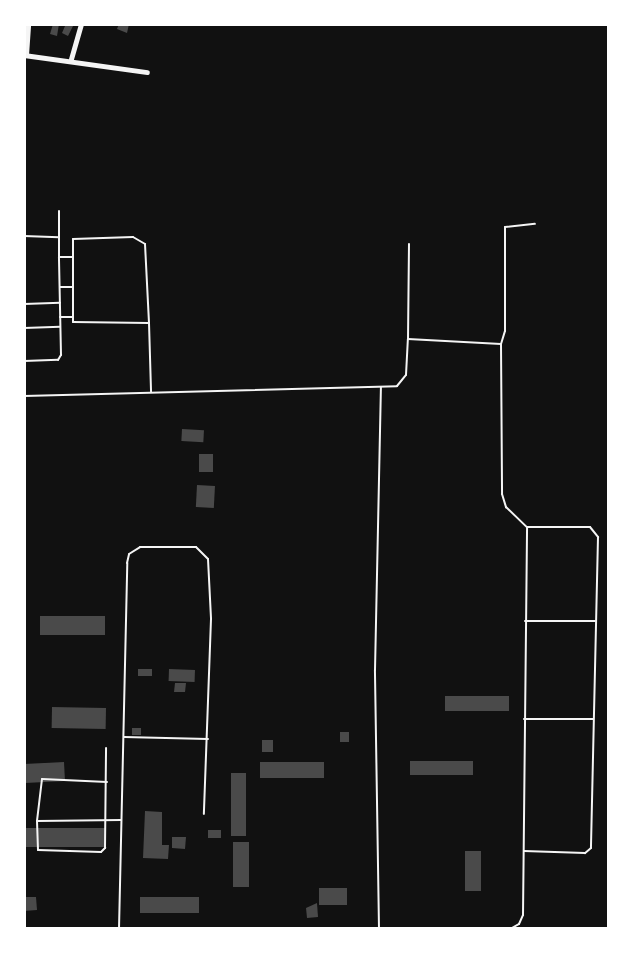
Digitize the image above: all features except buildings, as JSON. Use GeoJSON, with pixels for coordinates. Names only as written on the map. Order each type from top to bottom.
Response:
{"type":"FeatureCollection","features":[{"type":"Feature","properties":{"kind":"street"},"geometry":{"type":"LineString","coordinates":[[28,24],[25,55],[71,59],[147,72]]}},
{"type":"Feature","properties":{"kind":"street"},"geometry":{"type":"LineString","coordinates":[[71,59],[81,24]]}},
{"type":"Feature","properties":{"kind":"lane"},"geometry":{"type":"LineString","coordinates":[[24,361],[60,358],[59,211]]}},
{"type":"Feature","properties":{"kind":"lane"},"geometry":{"type":"LineString","coordinates":[[510,929],[519,924],[523,915],[527,526],[503,500],[501,344],[505,331],[505,227],[535,224]]}},
{"type":"Feature","properties":{"kind":"lane"},"geometry":{"type":"LineString","coordinates":[[24,236],[59,237]]}},
{"type":"Feature","properties":{"kind":"lane"},"geometry":{"type":"LineString","coordinates":[[72,317],[73,239],[76,237],[133,237],[143,241],[151,393]]}},
{"type":"Feature","properties":{"kind":"lane"},"geometry":{"type":"LineString","coordinates":[[24,396],[397,386],[406,375],[409,244]]}},
{"type":"Feature","properties":{"kind":"lane"},"geometry":{"type":"LineString","coordinates":[[59,257],[72,257]]}},
{"type":"Feature","properties":{"kind":"lane"},"geometry":{"type":"LineString","coordinates":[[60,287],[72,287]]}},
{"type":"Feature","properties":{"kind":"lane"},"geometry":{"type":"LineString","coordinates":[[24,304],[60,303]]}},
{"type":"Feature","properties":{"kind":"lane"},"geometry":{"type":"LineString","coordinates":[[60,317],[72,317],[80,323],[149,323]]}},
{"type":"Feature","properties":{"kind":"lane"},"geometry":{"type":"LineString","coordinates":[[24,328],[61,327]]}},
{"type":"Feature","properties":{"kind":"lane"},"geometry":{"type":"LineString","coordinates":[[408,339],[501,344]]}},
{"type":"Feature","properties":{"kind":"lane"},"geometry":{"type":"LineString","coordinates":[[379,929],[375,670],[381,387]]}},
{"type":"Feature","properties":{"kind":"lane"},"geometry":{"type":"LineString","coordinates":[[524,851],[585,853],[591,848],[598,532],[590,527],[527,526]]}},
{"type":"Feature","properties":{"kind":"lane"},"geometry":{"type":"LineString","coordinates":[[119,929],[129,554],[140,547],[202,549],[208,559],[208,739],[204,814]]}},
{"type":"Feature","properties":{"kind":"lane"},"geometry":{"type":"LineString","coordinates":[[525,621],[596,621]]}},
{"type":"Feature","properties":{"kind":"lane"},"geometry":{"type":"LineString","coordinates":[[524,719],[593,719]]}},
{"type":"Feature","properties":{"kind":"lane"},"geometry":{"type":"LineString","coordinates":[[123,737],[208,739]]}},
{"type":"Feature","properties":{"kind":"lane"},"geometry":{"type":"LineString","coordinates":[[106,748],[107,782],[105,848],[100,852],[38,850],[37,821],[42,779],[107,782]]}},
{"type":"Feature","properties":{"kind":"lane"},"geometry":{"type":"LineString","coordinates":[[37,821],[121,820]]}}]}
